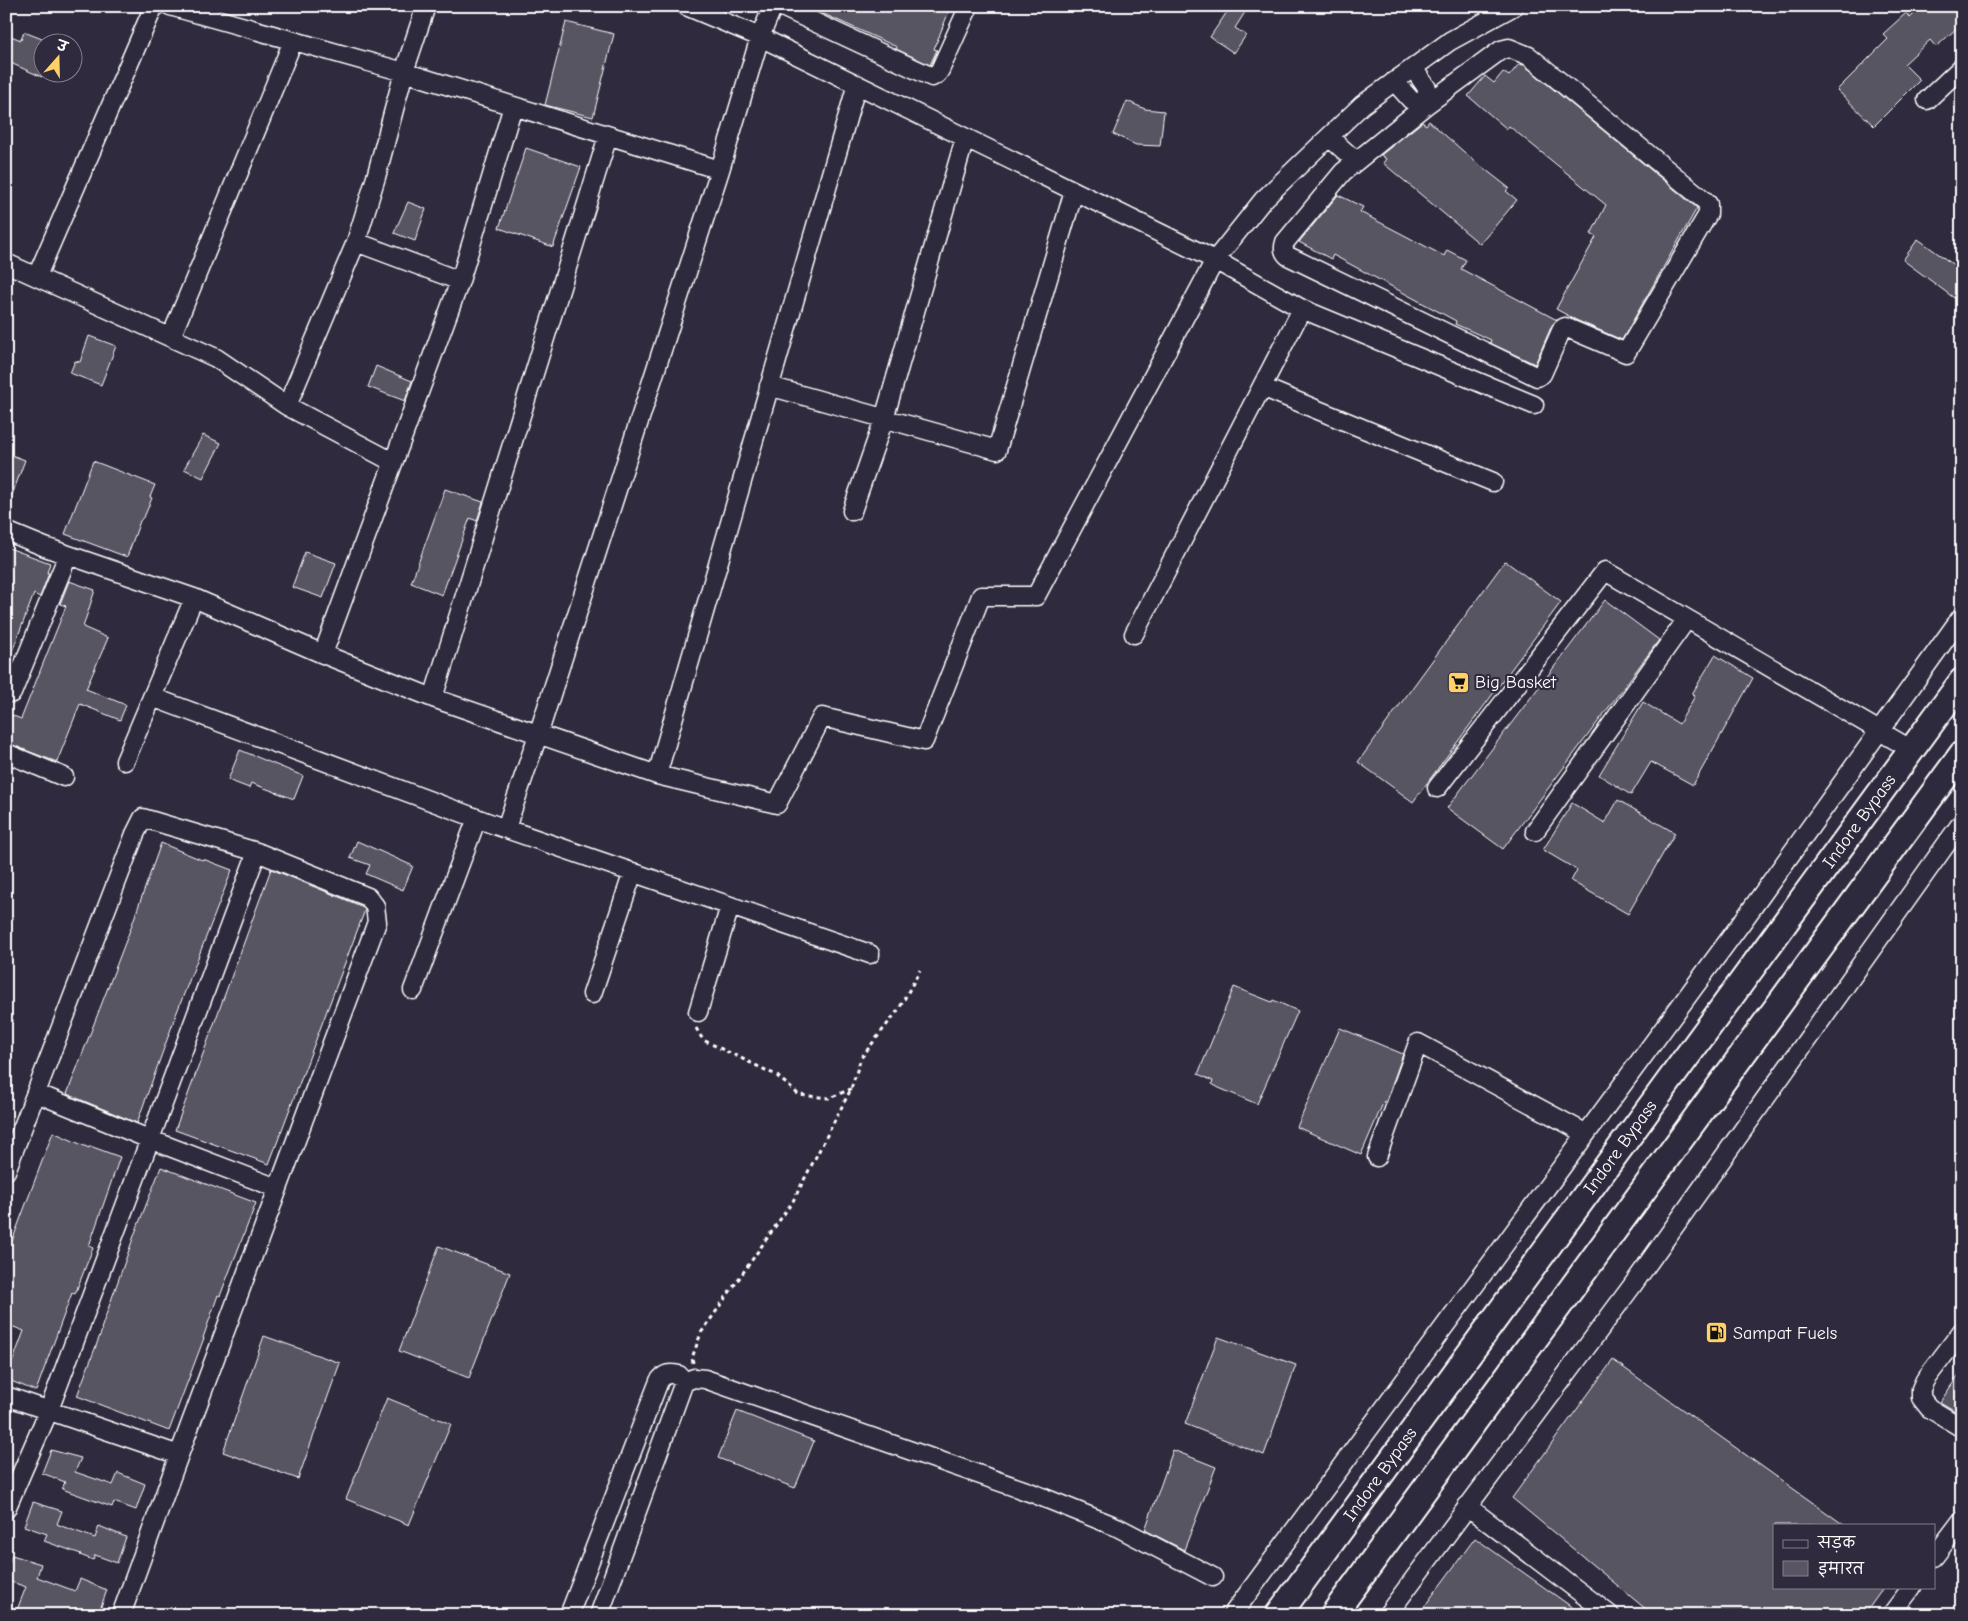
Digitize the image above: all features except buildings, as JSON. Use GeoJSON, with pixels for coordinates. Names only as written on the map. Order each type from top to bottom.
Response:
{"type":"FeatureCollection","features":[{"type":"Feature","properties":{"kind":"highway","name":"Indore Bypass"},"geometry":{"type":"LineString","coordinates":[[1278,1615],[1962,681]]}},
{"type":"Feature","properties":{"kind":"highway"},"geometry":{"type":"LineString","coordinates":[[1333,1615],[1962,754]]}},
{"type":"Feature","properties":{"kind":"street"},"geometry":{"type":"LineString","coordinates":[[37,276],[154,6]]}},
{"type":"Feature","properties":{"kind":"street"},"geometry":{"type":"LineString","coordinates":[[170,6],[404,72],[720,170]]}},
{"type":"Feature","properties":{"kind":"street"},"geometry":{"type":"LineString","coordinates":[[287,406],[356,242],[376,177],[404,72],[426,6]]}},
{"type":"Feature","properties":{"kind":"street"},"geometry":{"type":"LineString","coordinates":[[686,6],[760,37],[1215,260],[1302,309],[1534,405]]}},
{"type":"Feature","properties":{"kind":"street"},"geometry":{"type":"LineString","coordinates":[[506,828],[538,735],[720,170],[760,37],[773,6]]}},
{"type":"Feature","properties":{"kind":"street"},"geometry":{"type":"LineString","coordinates":[[780,6],[932,76],[940,70],[969,6]]}},
{"type":"Feature","properties":{"kind":"street"},"geometry":{"type":"LineString","coordinates":[[6,531],[68,555],[194,598],[323,654],[433,698],[657,775],[777,804],[822,716],[924,741],[981,596],[1036,596],[1215,260],[1263,200],[1362,105],[1450,41],[1514,6]]}},
{"type":"Feature","properties":{"kind":"street"},"geometry":{"type":"LineString","coordinates":[[171,338],[293,41]]}},
{"type":"Feature","properties":{"kind":"street"},"geometry":{"type":"LineString","coordinates":[[1509,48],[1519,50],[1529,56],[1708,204],[1708,214],[1626,353],[1565,327],[1562,329],[1542,374],[1534,377],[1285,253],[1284,247],[1286,242],[1335,179],[1426,105],[1501,50],[1509,48]]}},
{"type":"Feature","properties":{"kind":"street"},"geometry":{"type":"LineString","coordinates":[[1927,100],[1962,67]]}},
{"type":"Feature","properties":{"kind":"street"},"geometry":{"type":"LineString","coordinates":[[1413,68],[1427,88],[1426,105]]}},
{"type":"Feature","properties":{"kind":"street"},"geometry":{"type":"LineString","coordinates":[[1394,81],[1411,100],[1426,105]]}},
{"type":"Feature","properties":{"kind":"street"},"geometry":{"type":"LineString","coordinates":[[657,775],[857,84]]}},
{"type":"Feature","properties":{"kind":"street"},"geometry":{"type":"LineString","coordinates":[[323,654],[460,281],[513,106]]}},
{"type":"Feature","properties":{"kind":"street"},"geometry":{"type":"LineString","coordinates":[[433,698],[608,136]]}},
{"type":"Feature","properties":{"kind":"street"},"geometry":{"type":"LineString","coordinates":[[1328,137],[1356,161]]}},
{"type":"Feature","properties":{"kind":"street"},"geometry":{"type":"LineString","coordinates":[[852,511],[884,419],[965,138]]}},
{"type":"Feature","properties":{"kind":"street"},"geometry":{"type":"LineString","coordinates":[[769,386],[997,450],[1074,191]]}},
{"type":"Feature","properties":{"kind":"street"},"geometry":{"type":"LineString","coordinates":[[356,242],[460,281]]}},
{"type":"Feature","properties":{"kind":"street"},"geometry":{"type":"LineString","coordinates":[[6,263],[216,358],[287,406],[394,462]]}},
{"type":"Feature","properties":{"kind":"street"},"geometry":{"type":"LineString","coordinates":[[1134,634],[1302,309]]}},
{"type":"Feature","properties":{"kind":"street"},"geometry":{"type":"LineString","coordinates":[[1262,387],[1493,482]]}},
{"type":"Feature","properties":{"kind":"street"},"geometry":{"type":"LineString","coordinates":[[12,693],[68,555]]}},
{"type":"Feature","properties":{"kind":"street"},"geometry":{"type":"LineString","coordinates":[[1437,788],[1605,571],[1912,750]]}},
{"type":"Feature","properties":{"kind":"street"},"geometry":{"type":"LineString","coordinates":[[125,761],[194,598]]}},
{"type":"Feature","properties":{"kind":"street"},"geometry":{"type":"LineString","coordinates":[[1232,1615],[1745,918],[1962,616]]}},
{"type":"Feature","properties":{"kind":"street"},"geometry":{"type":"LineString","coordinates":[[1535,831],[1687,619]]}},
{"type":"Feature","properties":{"kind":"street"},"geometry":{"type":"LineString","coordinates":[[152,697],[477,818],[870,954]]}},
{"type":"Feature","properties":{"kind":"street"},"geometry":{"type":"LineString","coordinates":[[6,753],[64,776]]}},
{"type":"Feature","properties":{"kind":"street"},"geometry":{"type":"LineString","coordinates":[[413,990],[477,818]]}},
{"type":"Feature","properties":{"kind":"street"},"geometry":{"type":"LineString","coordinates":[[1386,1615],[1632,1286],[1962,822]]}},
{"type":"Feature","properties":{"kind":"street"},"geometry":{"type":"LineString","coordinates":[[6,1171],[139,826],[257,852],[368,897],[375,906],[377,922],[121,1615]]}},
{"type":"Feature","properties":{"kind":"street"},"geometry":{"type":"LineString","coordinates":[[6,1509],[49,1410],[257,852]]}},
{"type":"Feature","properties":{"kind":"street"},"geometry":{"type":"LineString","coordinates":[[592,994],[633,872]]}},
{"type":"Feature","properties":{"kind":"street"},"geometry":{"type":"LineString","coordinates":[[698,1012],[730,906]]}},
{"type":"Feature","properties":{"kind":"street"},"geometry":{"type":"LineString","coordinates":[[1377,1157],[1418,1043],[1585,1133]]}},
{"type":"Feature","properties":{"kind":"street"},"geometry":{"type":"LineString","coordinates":[[36,1093],[149,1139],[278,1188]]}},
{"type":"Feature","properties":{"kind":"street"},"geometry":{"type":"LineString","coordinates":[[1962,1331],[1925,1380],[1920,1398],[1930,1408],[1962,1428]]}},
{"type":"Feature","properties":{"kind":"street"},"geometry":{"type":"LineString","coordinates":[[569,1615],[659,1381],[664,1375],[671,1373],[689,1380],[705,1379],[1032,1493],[1117,1527],[1213,1578]]}},
{"type":"Feature","properties":{"kind":"street"},"geometry":{"type":"LineString","coordinates":[[599,1615],[689,1380]]}},
{"type":"Feature","properties":{"kind":"street"},"geometry":{"type":"LineString","coordinates":[[6,1396],[179,1454]]}},
{"type":"Feature","properties":{"kind":"street"},"geometry":{"type":"LineString","coordinates":[[1467,1506],[1610,1615]]}},
{"type":"Feature","properties":{"kind":"street"},"geometry":{"type":"LineString","coordinates":[[1936,1554],[1962,1520]]}},
{"type":"Feature","properties":{"kind":"street"},"geometry":{"type":"LineString","coordinates":[[1891,1615],[1911,1588]]}},
{"type":"Feature","properties":{"kind":"path"},"geometry":{"type":"LineString","coordinates":[[689,1380],[692,1358],[701,1333],[793,1202],[850,1089],[861,1058],[900,1009],[920,970]]}},
{"type":"Feature","properties":{"kind":"path"},"geometry":{"type":"LineString","coordinates":[[698,1012],[696,1028],[703,1040],[776,1076],[799,1095],[829,1098],[850,1089]]}},
{"type":"Feature","properties":{"kind":"place","name":"Big Basket"},"geometry":{"type":"Point","coordinates":[1459,682]}},
{"type":"Feature","properties":{"kind":"place","name":"Sampat Fuels"},"geometry":{"type":"Point","coordinates":[1717,1333]}}]}
